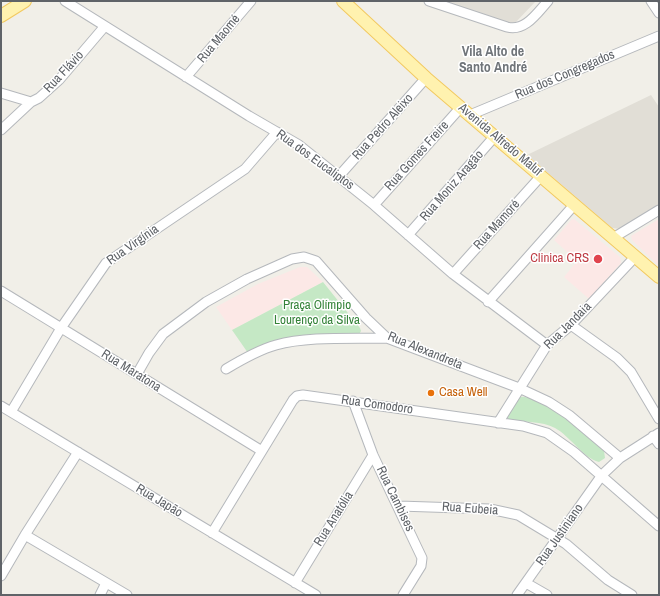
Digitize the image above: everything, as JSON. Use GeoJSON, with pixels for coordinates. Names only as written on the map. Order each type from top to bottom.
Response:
{"type":"FeatureCollection","features":[{"type":"Feature","properties":{"kind":"main road"},"geometry":{"type":"LineString","coordinates":[[1,16],[25,1]]}},
{"type":"Feature","properties":{"kind":"main road","name":"Avenida Alfredo Maluf"},"geometry":{"type":"LineString","coordinates":[[343,1],[426,78],[659,277]]}},
{"type":"Feature","properties":{"kind":"street","name":"Rua dos Eucaliptos"},"geometry":{"type":"LineString","coordinates":[[65,1],[298,145],[374,205],[453,274],[488,302],[547,345]]}},
{"type":"Feature","properties":{"kind":"street","name":"Rua Maomé"},"geometry":{"type":"LineString","coordinates":[[186,77],[251,1]]}},
{"type":"Feature","properties":{"kind":"street"},"geometry":{"type":"LineString","coordinates":[[429,1],[517,29],[525,24],[548,1]]}},
{"type":"Feature","properties":{"kind":"street"},"geometry":{"type":"LineString","coordinates":[[650,1],[659,13]]}},
{"type":"Feature","properties":{"kind":"street","name":"Rua Flávio"},"geometry":{"type":"LineString","coordinates":[[1,130],[31,102],[39,98],[59,80],[105,26]]}},
{"type":"Feature","properties":{"kind":"street","name":"Rua dos Congregados"},"geometry":{"type":"LineString","coordinates":[[470,115],[659,36]]}},
{"type":"Feature","properties":{"kind":"street","name":"Rua Pedro Aleixo"},"geometry":{"type":"LineString","coordinates":[[339,176],[426,78]]}},
{"type":"Feature","properties":{"kind":"street"},"geometry":{"type":"LineString","coordinates":[[1,93],[31,102]]}},
{"type":"Feature","properties":{"kind":"street","name":"Rua Gomes Freire"},"geometry":{"type":"LineString","coordinates":[[374,205],[460,107]]}},
{"type":"Feature","properties":{"kind":"street","name":"Rua Virgínia"},"geometry":{"type":"LineString","coordinates":[[11,412],[61,328],[106,263],[245,169],[278,132]]}},
{"type":"Feature","properties":{"kind":"street","name":"Rua Moniz Aragão"},"geometry":{"type":"LineString","coordinates":[[408,235],[495,136]]}},
{"type":"Feature","properties":{"kind":"street","name":"Rua Mamoré"},"geometry":{"type":"LineString","coordinates":[[453,274],[541,176]]}},
{"type":"Feature","properties":{"kind":"street"},"geometry":{"type":"LineString","coordinates":[[488,302],[574,204]]}},
{"type":"Feature","properties":{"kind":"street"},"geometry":{"type":"LineString","coordinates":[[614,238],[659,210]]}},
{"type":"Feature","properties":{"kind":"street","name":"Rua Alexandreta"},"geometry":{"type":"LineString","coordinates":[[137,374],[156,342],[178,321],[206,302],[247,279],[298,257],[308,257],[316,261],[366,318],[387,338],[519,388],[560,408],[620,458]]}},
{"type":"Feature","properties":{"kind":"street","name":"Rua Jandaia"},"geometry":{"type":"LineString","coordinates":[[498,423],[547,345],[571,325],[635,257]]}},
{"type":"Feature","properties":{"kind":"street","name":"Rua Maratona"},"geometry":{"type":"LineString","coordinates":[[1,291],[262,451]]}},
{"type":"Feature","properties":{"kind":"street"},"geometry":{"type":"LineString","coordinates":[[571,325],[617,358],[632,372],[659,419]]}},
{"type":"Feature","properties":{"kind":"street"},"geometry":{"type":"LineString","coordinates":[[226,369],[250,356],[280,344],[299,341],[387,338]]}},
{"type":"Feature","properties":{"kind":"street","name":"Rua Comodoro"},"geometry":{"type":"LineString","coordinates":[[212,533],[297,396],[302,395],[523,426],[547,433],[602,475],[659,526]]}},
{"type":"Feature","properties":{"kind":"street","name":"Rua Cambises"},"geometry":{"type":"LineString","coordinates":[[353,401],[373,455],[399,506],[422,558],[421,566],[403,595]]}},
{"type":"Feature","properties":{"kind":"street","name":"Rua Japão"},"geometry":{"type":"LineString","coordinates":[[1,406],[295,583],[303,592],[316,595]]}},
{"type":"Feature","properties":{"kind":"street"},"geometry":{"type":"LineString","coordinates":[[656,435],[659,444]]}},
{"type":"Feature","properties":{"kind":"street","name":"Rua Justiniano"},"geometry":{"type":"LineString","coordinates":[[517,595],[602,475],[620,458],[656,435]]}},
{"type":"Feature","properties":{"kind":"street"},"geometry":{"type":"LineString","coordinates":[[1,576],[25,535],[78,452]]}},
{"type":"Feature","properties":{"kind":"street","name":"Rua Anatólia"},"geometry":{"type":"LineString","coordinates":[[295,583],[373,455]]}},
{"type":"Feature","properties":{"kind":"street","name":"Rua Eubeia"},"geometry":{"type":"LineString","coordinates":[[399,506],[490,509],[508,512],[529,521],[566,544],[608,580],[632,595]]}},
{"type":"Feature","properties":{"kind":"street"},"geometry":{"type":"LineString","coordinates":[[25,535],[127,595]]}},
{"type":"Feature","properties":{"kind":"street"},"geometry":{"type":"LineString","coordinates":[[100,595],[106,583]]}},
{"type":"Feature","properties":{"kind":"street"},"geometry":{"type":"LineString","coordinates":[[526,583],[547,595]]}},
{"type":"Feature","properties":{"kind":"shaded area"},"geometry":{"type":"Polygon","coordinates":[[[444,1],[536,1],[515,23],[510,23],[444,1]]]}},
{"type":"Feature","properties":{"kind":"shaded area"},"geometry":{"type":"Polygon","coordinates":[[[651,95],[659,107],[659,206],[621,229],[612,228],[527,155],[651,95]]]}},
{"type":"Feature","properties":{"kind":"shaded area","name":"Clinica CRS"},"geometry":{"type":"Polygon","coordinates":[[[572,219],[574,219],[620,257],[621,263],[589,299],[564,277],[577,261],[554,240],[572,219]]]}},
{"type":"Feature","properties":{"kind":"shaded area"},"geometry":{"type":"Polygon","coordinates":[[[659,219],[659,266],[632,240],[631,236],[659,219]]]}},
{"type":"Feature","properties":{"kind":"shaded area"},"geometry":{"type":"Polygon","coordinates":[[[300,267],[307,267],[323,282],[232,330],[216,307],[258,284],[300,267]]]}},
{"type":"Feature","properties":{"kind":"green space","name":"Praça Olímpio Lourenço da Silva"},"geometry":{"type":"Polygon","coordinates":[[[323,282],[360,328],[361,331],[358,336],[316,339],[248,353],[232,330],[323,282]]]}},
{"type":"Feature","properties":{"kind":"green space"},"geometry":{"type":"Polygon","coordinates":[[[519,397],[528,397],[550,407],[599,446],[604,451],[605,458],[599,462],[593,460],[582,452],[561,432],[550,426],[538,423],[509,420],[506,416],[519,397]]]}},
{"type":"Feature","properties":{"kind":"place","name":"Clinica CRS"},"geometry":{"type":"Point","coordinates":[598,259]}},
{"type":"Feature","properties":{"kind":"place","name":"Casa Well"},"geometry":{"type":"Point","coordinates":[431,393]}},
{"type":"Feature","properties":{"kind":"district","name":"Vila Alto de Santo André"},"geometry":{"type":"Point","coordinates":[493,60]}}]}
